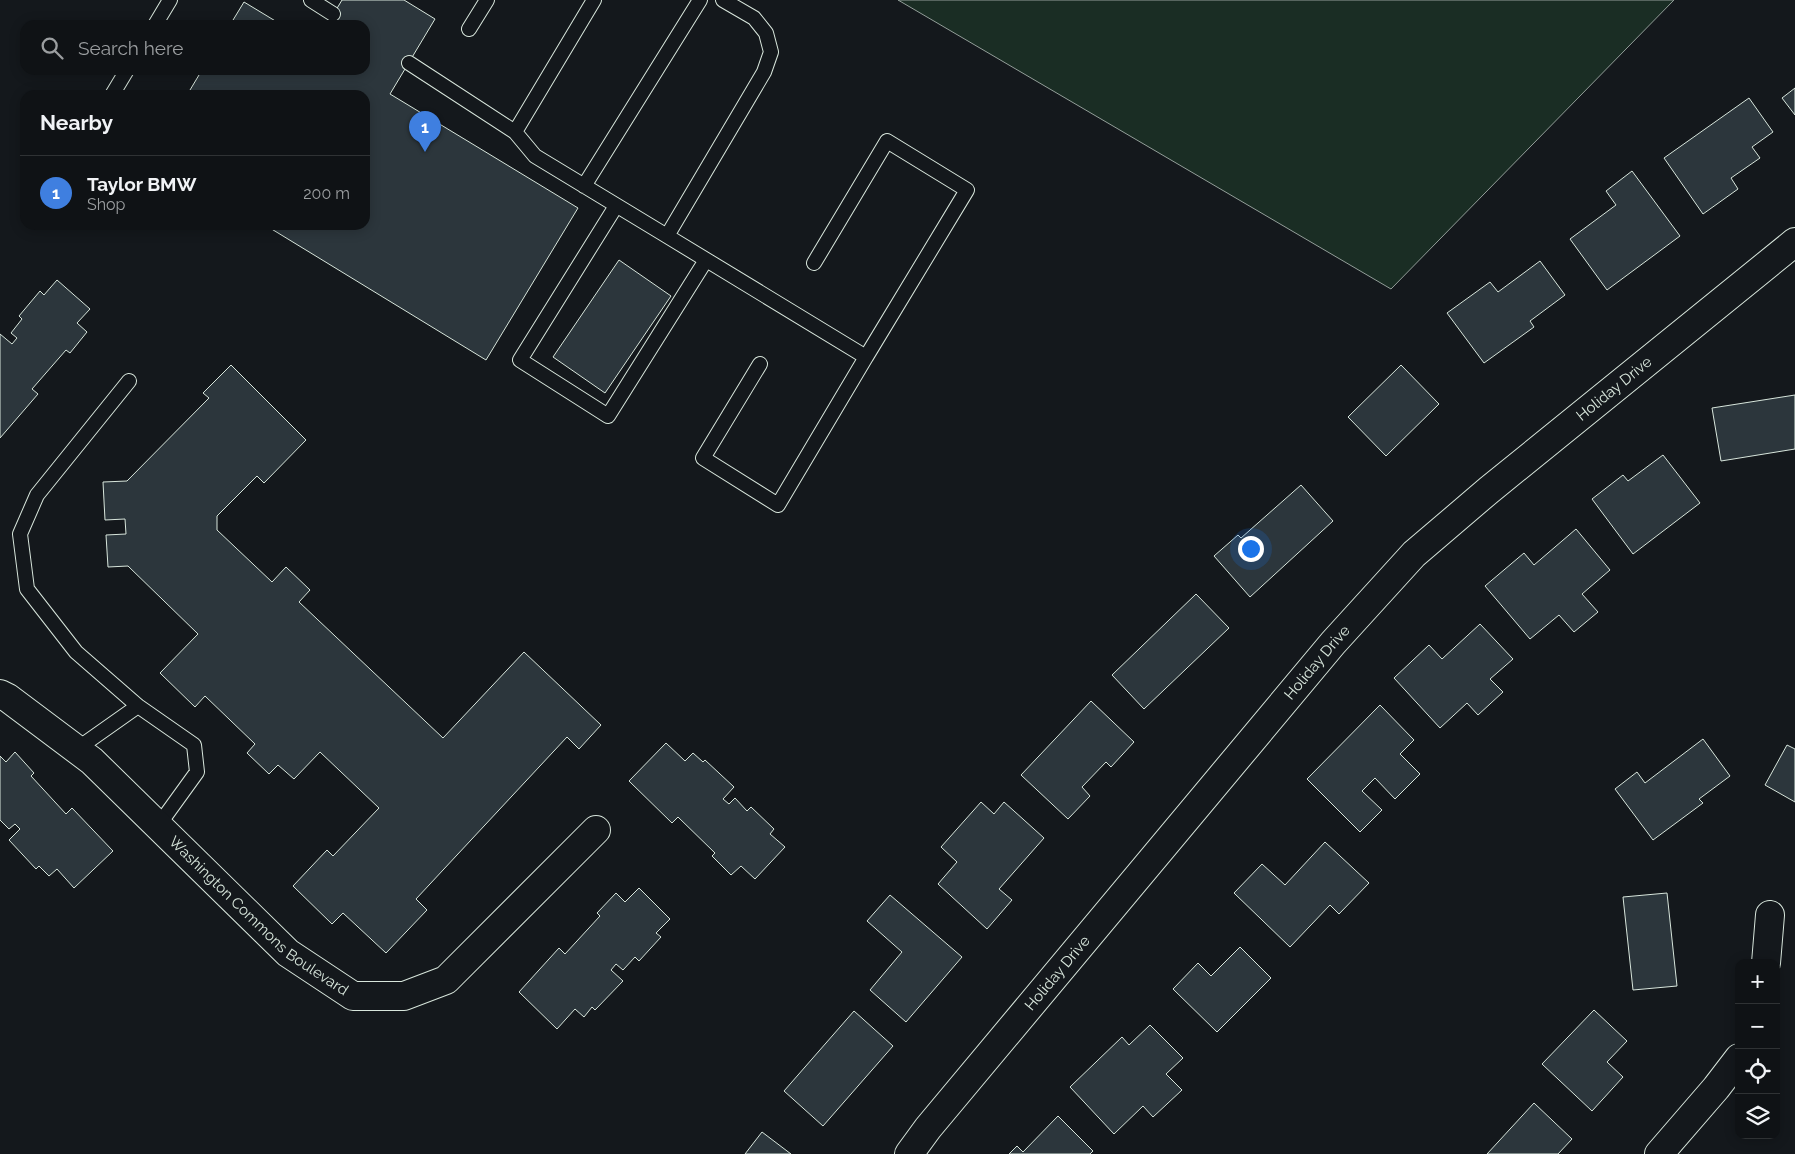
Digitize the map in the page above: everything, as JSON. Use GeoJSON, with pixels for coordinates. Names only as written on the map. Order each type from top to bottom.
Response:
{"type":"FeatureCollection","features":[{"type":"Feature","properties":{"kind":"street","name":"Holiday Drive"},"geometry":{"type":"LineString","coordinates":[[909,1154],[928,1128],[1327,651],[1414,554],[1489,490],[1795,242]]}},
{"type":"Feature","properties":{"kind":"street","name":"Washington Commons Boulevard"},"geometry":{"type":"LineString","coordinates":[[0,694],[92,761],[288,953],[353,996],[404,996],[446,980],[596,830]]}},
{"type":"Feature","properties":{"kind":"street"},"geometry":{"type":"LineString","coordinates":[[1766,959],[1770,915]]}},
{"type":"Feature","properties":{"kind":"street"},"geometry":{"type":"LineString","coordinates":[[1659,1154],[1735,1063]]}},
{"type":"Feature","properties":{"kind":"lane"},"geometry":{"type":"LineString","coordinates":[[158,20],[170,0]]}},
{"type":"Feature","properties":{"kind":"lane"},"geometry":{"type":"LineString","coordinates":[[311,0],[333,14]]}},
{"type":"Feature","properties":{"kind":"lane"},"geometry":{"type":"LineString","coordinates":[[469,29],[487,0]]}},
{"type":"Feature","properties":{"kind":"lane"},"geometry":{"type":"LineString","coordinates":[[515,132],[594,0]]}},
{"type":"Feature","properties":{"kind":"lane"},"geometry":{"type":"LineString","coordinates":[[584,186],[700,0]]}},
{"type":"Feature","properties":{"kind":"lane"},"geometry":{"type":"LineString","coordinates":[[667,236],[764,72],[771,52],[766,33],[754,18],[723,0]]}},
{"type":"Feature","properties":{"kind":"lane"},"geometry":{"type":"LineString","coordinates":[[409,63],[515,132],[535,156],[866,357]]}},
{"type":"Feature","properties":{"kind":"lane"},"geometry":{"type":"LineString","coordinates":[[115,90],[124,75]]}},
{"type":"Feature","properties":{"kind":"lane"},"geometry":{"type":"LineString","coordinates":[[760,364],[703,458],[778,505],[967,190],[887,142],[814,263]]}},
{"type":"Feature","properties":{"kind":"lane"},"geometry":{"type":"LineString","coordinates":[[616,206],[520,360],[608,416],[706,260]]}},
{"type":"Feature","properties":{"kind":"lane"},"geometry":{"type":"LineString","coordinates":[[130,381],[37,495],[20,534],[27,589],[76,652],[138,706],[194,745],[197,772],[158,826]]}},
{"type":"Feature","properties":{"kind":"lane"},"geometry":{"type":"LineString","coordinates":[[77,749],[138,706]]}},
{"type":"Feature","properties":{"kind":"green space"},"geometry":{"type":"Polygon","coordinates":[[[898,0],[1674,0],[1391,289],[898,0]]]}},
{"type":"Feature","properties":{"kind":"building"},"geometry":{"type":"Polygon","coordinates":[[[342,0],[404,0],[435,19],[390,94],[578,208],[486,360],[273,230],[370,230],[370,90],[190,90],[199,75],[370,75],[370,20],[330,20],[342,0]]]}},
{"type":"Feature","properties":{"kind":"building"},"geometry":{"type":"Polygon","coordinates":[[[244,2],[274,20],[233,20],[244,2]]]}},
{"type":"Feature","properties":{"kind":"building"},"geometry":{"type":"Polygon","coordinates":[[[1795,88],[1795,115],[1782,98],[1795,88]]]}},
{"type":"Feature","properties":{"kind":"building"},"geometry":{"type":"Polygon","coordinates":[[[1749,98],[1773,132],[1752,147],[1760,158],[1731,178],[1738,189],[1703,214],[1664,158],[1749,98]]]}},
{"type":"Feature","properties":{"kind":"building"},"geometry":{"type":"Polygon","coordinates":[[[1632,171],[1680,236],[1607,290],[1570,239],[1616,205],[1606,191],[1632,171]]]}},
{"type":"Feature","properties":{"kind":"building"},"geometry":{"type":"Polygon","coordinates":[[[619,260],[671,296],[605,393],[553,357],[619,260]]]}},
{"type":"Feature","properties":{"kind":"building"},"geometry":{"type":"Polygon","coordinates":[[[1540,261],[1565,295],[1530,321],[1534,327],[1484,363],[1447,313],[1490,282],[1498,292],[1540,261]]]}},
{"type":"Feature","properties":{"kind":"building"},"geometry":{"type":"Polygon","coordinates":[[[57,280],[90,309],[77,323],[87,332],[70,353],[66,350],[32,389],[38,394],[0,438],[0,334],[12,344],[17,338],[11,333],[22,319],[19,316],[40,291],[44,295],[57,280]]]}},
{"type":"Feature","properties":{"kind":"building"},"geometry":{"type":"Polygon","coordinates":[[[231,365],[306,440],[264,483],[257,476],[217,516],[217,530],[272,582],[286,567],[310,590],[299,602],[443,738],[524,652],[601,725],[579,749],[567,737],[416,899],[427,910],[386,953],[343,913],[332,924],[293,886],[327,850],[333,856],[379,808],[320,752],[294,779],[278,765],[269,774],[247,753],[255,744],[205,696],[195,707],[160,673],[198,634],[128,566],[108,567],[106,535],[126,534],[125,519],[105,520],[103,482],[127,481],[209,398],[203,393],[231,365]]]}},
{"type":"Feature","properties":{"kind":"building"},"geometry":{"type":"Polygon","coordinates":[[[1401,365],[1439,404],[1386,456],[1348,417],[1401,365]]]}},
{"type":"Feature","properties":{"kind":"building"},"geometry":{"type":"Polygon","coordinates":[[[1795,395],[1795,449],[1721,461],[1712,408],[1795,395]]]}},
{"type":"Feature","properties":{"kind":"building"},"geometry":{"type":"Polygon","coordinates":[[[1663,455],[1700,503],[1633,554],[1592,499],[1623,475],[1628,481],[1663,455]]]}},
{"type":"Feature","properties":{"kind":"building"},"geometry":{"type":"Polygon","coordinates":[[[1301,485],[1333,521],[1250,597],[1214,556],[1238,535],[1241,538],[1301,485]]]}},
{"type":"Feature","properties":{"kind":"building"},"geometry":{"type":"Polygon","coordinates":[[[1576,529],[1610,570],[1582,594],[1598,612],[1574,632],[1559,615],[1530,639],[1485,586],[1524,553],[1534,565],[1576,529]]]}},
{"type":"Feature","properties":{"kind":"building"},"geometry":{"type":"Polygon","coordinates":[[[1196,594],[1229,628],[1144,709],[1112,675],[1196,594]]]}},
{"type":"Feature","properties":{"kind":"building"},"geometry":{"type":"Polygon","coordinates":[[[1480,624],[1513,659],[1490,679],[1503,692],[1478,715],[1467,703],[1440,728],[1394,678],[1429,645],[1442,659],[1480,624]]]}},
{"type":"Feature","properties":{"kind":"building"},"geometry":{"type":"Polygon","coordinates":[[[1091,701],[1134,742],[1111,767],[1106,762],[1082,787],[1090,796],[1068,819],[1021,775],[1091,701]]]}},
{"type":"Feature","properties":{"kind":"building"},"geometry":{"type":"Polygon","coordinates":[[[1380,705],[1414,740],[1400,754],[1420,774],[1395,799],[1375,778],[1362,791],[1382,810],[1360,832],[1307,779],[1380,705]]]}},
{"type":"Feature","properties":{"kind":"building"},"geometry":{"type":"Polygon","coordinates":[[[1703,739],[1730,776],[1699,799],[1703,803],[1653,840],[1615,789],[1637,772],[1645,783],[1703,739]]]}},
{"type":"Feature","properties":{"kind":"building"},"geometry":{"type":"Polygon","coordinates":[[[666,743],[685,761],[693,753],[703,762],[705,760],[734,787],[723,799],[729,804],[735,798],[747,811],[751,807],[774,829],[770,834],[785,847],[755,879],[741,866],[731,875],[712,856],[715,853],[678,817],[672,823],[629,781],[666,743]]]}},
{"type":"Feature","properties":{"kind":"building"},"geometry":{"type":"Polygon","coordinates":[[[1787,745],[1795,749],[1795,802],[1765,785],[1787,745]]]}},
{"type":"Feature","properties":{"kind":"building"},"geometry":{"type":"Polygon","coordinates":[[[15,752],[34,773],[31,776],[66,814],[72,808],[113,851],[74,888],[57,869],[49,876],[39,866],[36,869],[9,840],[20,829],[15,824],[9,829],[0,820],[0,756],[6,762],[15,752]]]}},
{"type":"Feature","properties":{"kind":"building"},"geometry":{"type":"Polygon","coordinates":[[[981,802],[994,814],[1004,802],[1044,838],[999,889],[1012,900],[987,929],[938,884],[957,862],[941,847],[981,802]]]}},
{"type":"Feature","properties":{"kind":"building"},"geometry":{"type":"Polygon","coordinates":[[[1325,842],[1369,883],[1339,914],[1330,905],[1290,947],[1234,893],[1262,864],[1285,885],[1325,842]]]}},
{"type":"Feature","properties":{"kind":"building"},"geometry":{"type":"Polygon","coordinates":[[[639,888],[670,919],[656,933],[661,937],[639,961],[635,957],[623,970],[616,964],[611,970],[623,981],[595,1010],[592,1007],[584,1017],[575,1009],[557,1029],[519,992],[559,948],[565,954],[600,916],[597,913],[616,893],[625,902],[639,888]]]}},
{"type":"Feature","properties":{"kind":"building"},"geometry":{"type":"Polygon","coordinates":[[[1667,893],[1677,986],[1633,990],[1623,897],[1667,893]]]}},
{"type":"Feature","properties":{"kind":"building"},"geometry":{"type":"Polygon","coordinates":[[[890,895],[962,957],[906,1022],[870,990],[902,952],[867,921],[890,895]]]}},
{"type":"Feature","properties":{"kind":"building"},"geometry":{"type":"Polygon","coordinates":[[[1240,947],[1271,978],[1217,1032],[1173,989],[1198,963],[1211,976],[1240,947]]]}},
{"type":"Feature","properties":{"kind":"building"},"geometry":{"type":"Polygon","coordinates":[[[1594,1010],[1627,1041],[1607,1062],[1623,1077],[1592,1111],[1542,1064],[1594,1010]]]}},
{"type":"Feature","properties":{"kind":"building"},"geometry":{"type":"Polygon","coordinates":[[[854,1011],[893,1046],[823,1126],[784,1091],[854,1011]]]}},
{"type":"Feature","properties":{"kind":"building"},"geometry":{"type":"Polygon","coordinates":[[[1150,1025],[1183,1058],[1166,1074],[1182,1090],[1153,1117],[1143,1106],[1114,1134],[1070,1087],[1122,1037],[1129,1045],[1150,1025]]]}},
{"type":"Feature","properties":{"kind":"building"},"geometry":{"type":"Polygon","coordinates":[[[1534,1103],[1572,1139],[1558,1154],[1487,1154],[1534,1103]]]}},
{"type":"Feature","properties":{"kind":"building"},"geometry":{"type":"Polygon","coordinates":[[[1058,1116],[1093,1151],[1090,1154],[1009,1154],[1017,1146],[1023,1152],[1058,1116]]]}},
{"type":"Feature","properties":{"kind":"building"},"geometry":{"type":"Polygon","coordinates":[[[762,1132],[791,1154],[745,1154],[762,1132]]]}},
{"type":"Feature","properties":{"kind":"place","name":"Taylor BMW"},"geometry":{"type":"Point","coordinates":[425,152]}}]}
